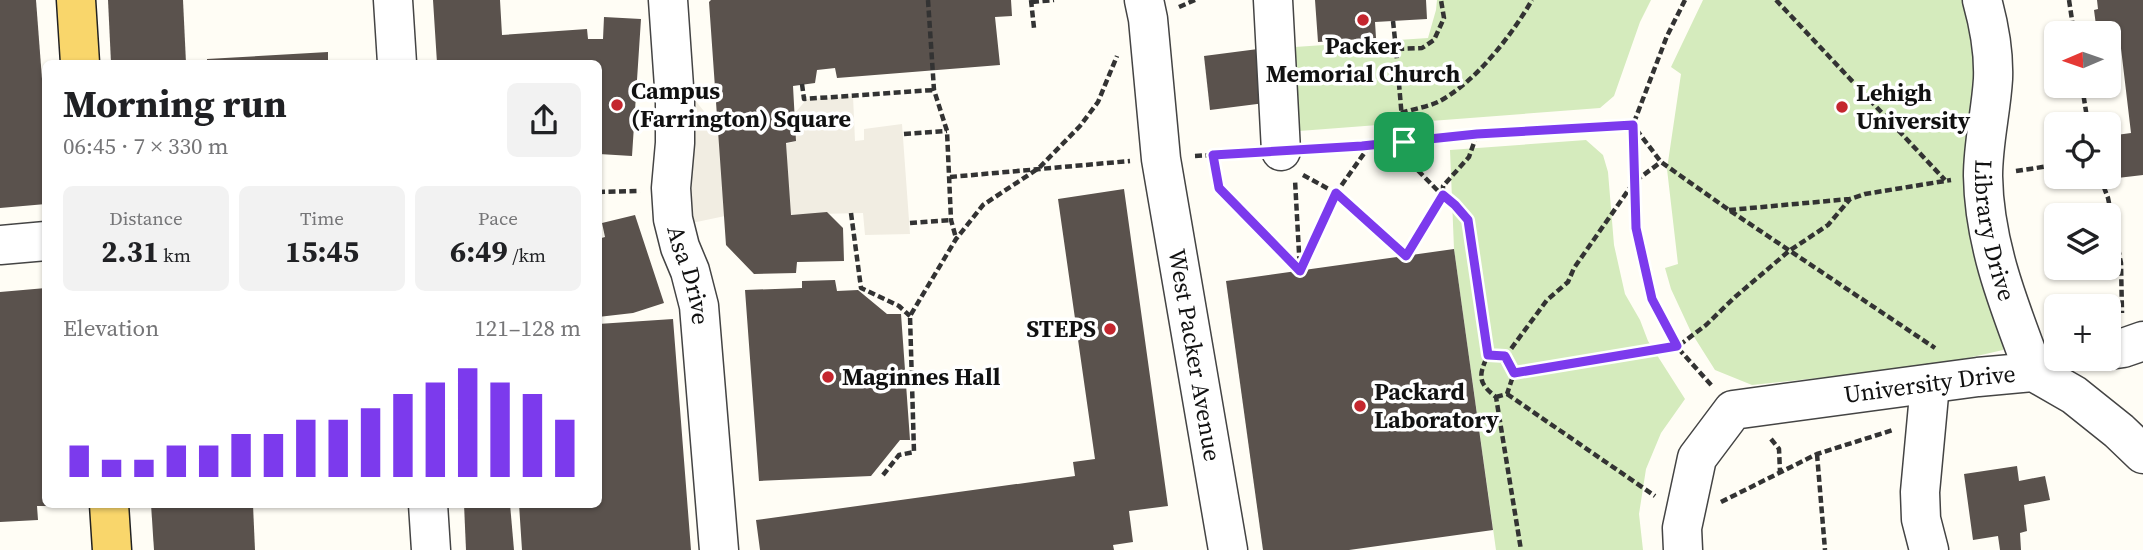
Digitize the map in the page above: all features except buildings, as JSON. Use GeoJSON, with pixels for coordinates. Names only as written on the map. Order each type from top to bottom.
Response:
{"type":"FeatureCollection","features":[{"type":"Feature","properties":{"kind":"main road"},"geometry":{"type":"LineString","coordinates":[[76,0],[80,60]]}},
{"type":"Feature","properties":{"kind":"main road"},"geometry":{"type":"LineString","coordinates":[[109,508],[112,550]]}},
{"type":"Feature","properties":{"kind":"street"},"geometry":{"type":"LineString","coordinates":[[393,0],[397,60]]}},
{"type":"Feature","properties":{"kind":"street","name":"Asa Drive"},"geometry":{"type":"LineString","coordinates":[[668,0],[676,101],[671,188],[673,219],[699,306],[689,355],[719,550]]}},
{"type":"Feature","properties":{"kind":"street"},"geometry":{"type":"LineString","coordinates":[[1273,0],[1282,151]]}},
{"type":"Feature","properties":{"kind":"street","name":"Library Drive"},"geometry":{"type":"LineString","coordinates":[[1982,0],[1988,21],[1993,79],[1983,176],[1989,236],[2002,287],[2044,358]]}},
{"type":"Feature","properties":{"kind":"street","name":"West Packer Avenue"},"geometry":{"type":"LineString","coordinates":[[1146,9],[1161,159],[1228,550]]}},
{"type":"Feature","properties":{"kind":"street"},"geometry":{"type":"LineString","coordinates":[[0,245],[42,240]]}},
{"type":"Feature","properties":{"kind":"street","name":"University Drive"},"geometry":{"type":"LineString","coordinates":[[1733,410],[1929,401],[1978,377],[2044,367]]}},
{"type":"Feature","properties":{"kind":"street","name":"University Drive"},"geometry":{"type":"LineString","coordinates":[[2053,371],[2074,395],[2143,454]]}},
{"type":"Feature","properties":{"kind":"street"},"geometry":{"type":"LineString","coordinates":[[1929,401],[1920,492],[1921,519],[1929,550]]}},
{"type":"Feature","properties":{"kind":"street"},"geometry":{"type":"LineString","coordinates":[[1682,539],[1697,458],[1733,410]]}},
{"type":"Feature","properties":{"kind":"street"},"geometry":{"type":"LineString","coordinates":[[428,508],[431,550]]}},
{"type":"Feature","properties":{"kind":"path"},"geometry":{"type":"LineString","coordinates":[[928,0],[934,90],[947,131],[951,220],[956,239]]}},
{"type":"Feature","properties":{"kind":"path"},"geometry":{"type":"LineString","coordinates":[[1034,28],[1031,1],[1054,0]]}},
{"type":"Feature","properties":{"kind":"path"},"geometry":{"type":"LineString","coordinates":[[1396,49],[1422,48],[1434,40],[1444,18],[1441,0]]}},
{"type":"Feature","properties":{"kind":"path"},"geometry":{"type":"LineString","coordinates":[[1401,113],[1438,102],[1462,85],[1492,57],[1532,0]]}},
{"type":"Feature","properties":{"kind":"path"},"geometry":{"type":"LineString","coordinates":[[1685,0],[1667,36],[1633,125],[1636,228],[1652,299],[1677,346],[1733,410]]}},
{"type":"Feature","properties":{"kind":"path"},"geometry":{"type":"LineString","coordinates":[[1729,210],[1850,199],[1865,194],[1946,181],[1776,0]]}},
{"type":"Feature","properties":{"kind":"path"},"geometry":{"type":"LineString","coordinates":[[2069,0],[2072,21]]}},
{"type":"Feature","properties":{"kind":"path"},"geometry":{"type":"LineString","coordinates":[[883,475],[898,454],[914,452],[911,316],[956,239],[983,205],[1039,168],[1086,118],[1098,102],[1115,59],[1146,9]]}},
{"type":"Feature","properties":{"kind":"path"},"geometry":{"type":"LineString","coordinates":[[1393,21],[1404,142]]}},
{"type":"Feature","properties":{"kind":"path"},"geometry":{"type":"LineString","coordinates":[[802,84],[804,99],[934,90]]}},
{"type":"Feature","properties":{"kind":"path"},"geometry":{"type":"LineString","coordinates":[[950,177],[1039,168],[1370,145],[1477,134],[1633,125]]}},
{"type":"Feature","properties":{"kind":"path"},"geometry":{"type":"LineString","coordinates":[[1633,125],[1661,162],[1978,377]]}},
{"type":"Feature","properties":{"kind":"path"},"geometry":{"type":"LineString","coordinates":[[904,134],[947,131]]}},
{"type":"Feature","properties":{"kind":"path"},"geometry":{"type":"LineString","coordinates":[[1300,271],[1294,170],[1336,193],[1406,256],[1443,195],[1443,186],[1469,157],[1477,134]]}},
{"type":"Feature","properties":{"kind":"path"},"geometry":{"type":"LineString","coordinates":[[1391,143],[1468,220],[1488,355],[1482,368],[1481,380],[1484,388],[1496,397],[1521,550]]}},
{"type":"Feature","properties":{"kind":"path"},"geometry":{"type":"LineString","coordinates":[[1300,271],[1336,193],[1370,145]]}},
{"type":"Feature","properties":{"kind":"path"},"geometry":{"type":"LineString","coordinates":[[1213,155],[1219,188],[1300,271]]}},
{"type":"Feature","properties":{"kind":"path"},"geometry":{"type":"LineString","coordinates":[[1505,356],[1547,300],[1568,282],[1574,268],[1634,182],[1661,162]]}},
{"type":"Feature","properties":{"kind":"path"},"geometry":{"type":"LineString","coordinates":[[2105,189],[2121,263],[2125,346]]}},
{"type":"Feature","properties":{"kind":"path"},"geometry":{"type":"LineString","coordinates":[[602,192],[641,191]]}},
{"type":"Feature","properties":{"kind":"path"},"geometry":{"type":"LineString","coordinates":[[1514,373],[1677,346],[1706,325],[1789,251],[1828,225],[1850,199]]}},
{"type":"Feature","properties":{"kind":"path"},"geometry":{"type":"LineString","coordinates":[[851,213],[861,288],[899,306],[911,316]]}},
{"type":"Feature","properties":{"kind":"path"},"geometry":{"type":"LineString","coordinates":[[910,223],[951,220]]}},
{"type":"Feature","properties":{"kind":"path"},"geometry":{"type":"LineString","coordinates":[[1488,355],[1505,356]]}},
{"type":"Feature","properties":{"kind":"path"},"geometry":{"type":"LineString","coordinates":[[1505,356],[1514,373],[1507,394]]}},
{"type":"Feature","properties":{"kind":"path"},"geometry":{"type":"LineString","coordinates":[[1496,397],[1507,394],[1656,496]]}},
{"type":"Feature","properties":{"kind":"path"},"geometry":{"type":"LineString","coordinates":[[1682,539],[1715,505],[1929,401]]}},
{"type":"Feature","properties":{"kind":"path"},"geometry":{"type":"LineString","coordinates":[[1817,454],[1825,550]]}},
{"type":"Feature","properties":{"kind":"green space"},"geometry":{"type":"Polygon","coordinates":[[[1437,0],[1651,0],[1640,22],[1614,96],[1600,108],[1286,132],[1280,48],[1428,38],[1437,0]]]}},
{"type":"Feature","properties":{"kind":"green space"},"geometry":{"type":"Polygon","coordinates":[[[1703,0],[1966,0],[1971,24],[2005,338],[2003,350],[1933,366],[1752,385],[1715,370],[1691,332],[1671,289],[1665,268],[1678,264],[1667,169],[1681,74],[1671,67],[1703,0]]]}},
{"type":"Feature","properties":{"kind":"green space"},"geometry":{"type":"Polygon","coordinates":[[[1586,140],[1603,155],[1608,172],[1614,245],[1625,294],[1648,341],[1685,399],[1661,433],[1646,469],[1639,514],[1643,550],[1496,550],[1454,249],[1450,150],[1586,140]]]}},
{"type":"Feature","properties":{"kind":"shaded area"},"geometry":{"type":"Polygon","coordinates":[[[853,96],[855,141],[864,140],[864,129],[902,124],[910,234],[865,235],[863,213],[725,216],[687,224],[687,119],[695,100],[751,164],[787,161],[786,144],[796,141],[794,114],[807,99],[853,96]]]}},
{"type":"Feature","properties":{"kind":"place","name":"Packer Memorial Church"},"geometry":{"type":"Point","coordinates":[1363,20]}},
{"type":"Feature","properties":{"kind":"place","name":"Campus (Farrington) Square"},"geometry":{"type":"Point","coordinates":[617,105]}},
{"type":"Feature","properties":{"kind":"place","name":"Lehigh University"},"geometry":{"type":"Point","coordinates":[1842,107]}},
{"type":"Feature","properties":{"kind":"place","name":"STEPS"},"geometry":{"type":"Point","coordinates":[1110,329]}},
{"type":"Feature","properties":{"kind":"place","name":"Maginnes Hall"},"geometry":{"type":"Point","coordinates":[828,377]}},
{"type":"Feature","properties":{"kind":"place","name":"Packard Laboratory"},"geometry":{"type":"Point","coordinates":[1360,406]}},
{"type":"Feature","properties":{"kind":"route"},"geometry":{"type":"LineString","coordinates":[[1633,125],[1636,228],[1652,299],[1677,346],[1514,373],[1505,356],[1488,355],[1468,220],[1443,195],[1406,256],[1336,193],[1300,271],[1219,188],[1213,155],[1404,142],[1477,134],[1633,125]]}}]}
